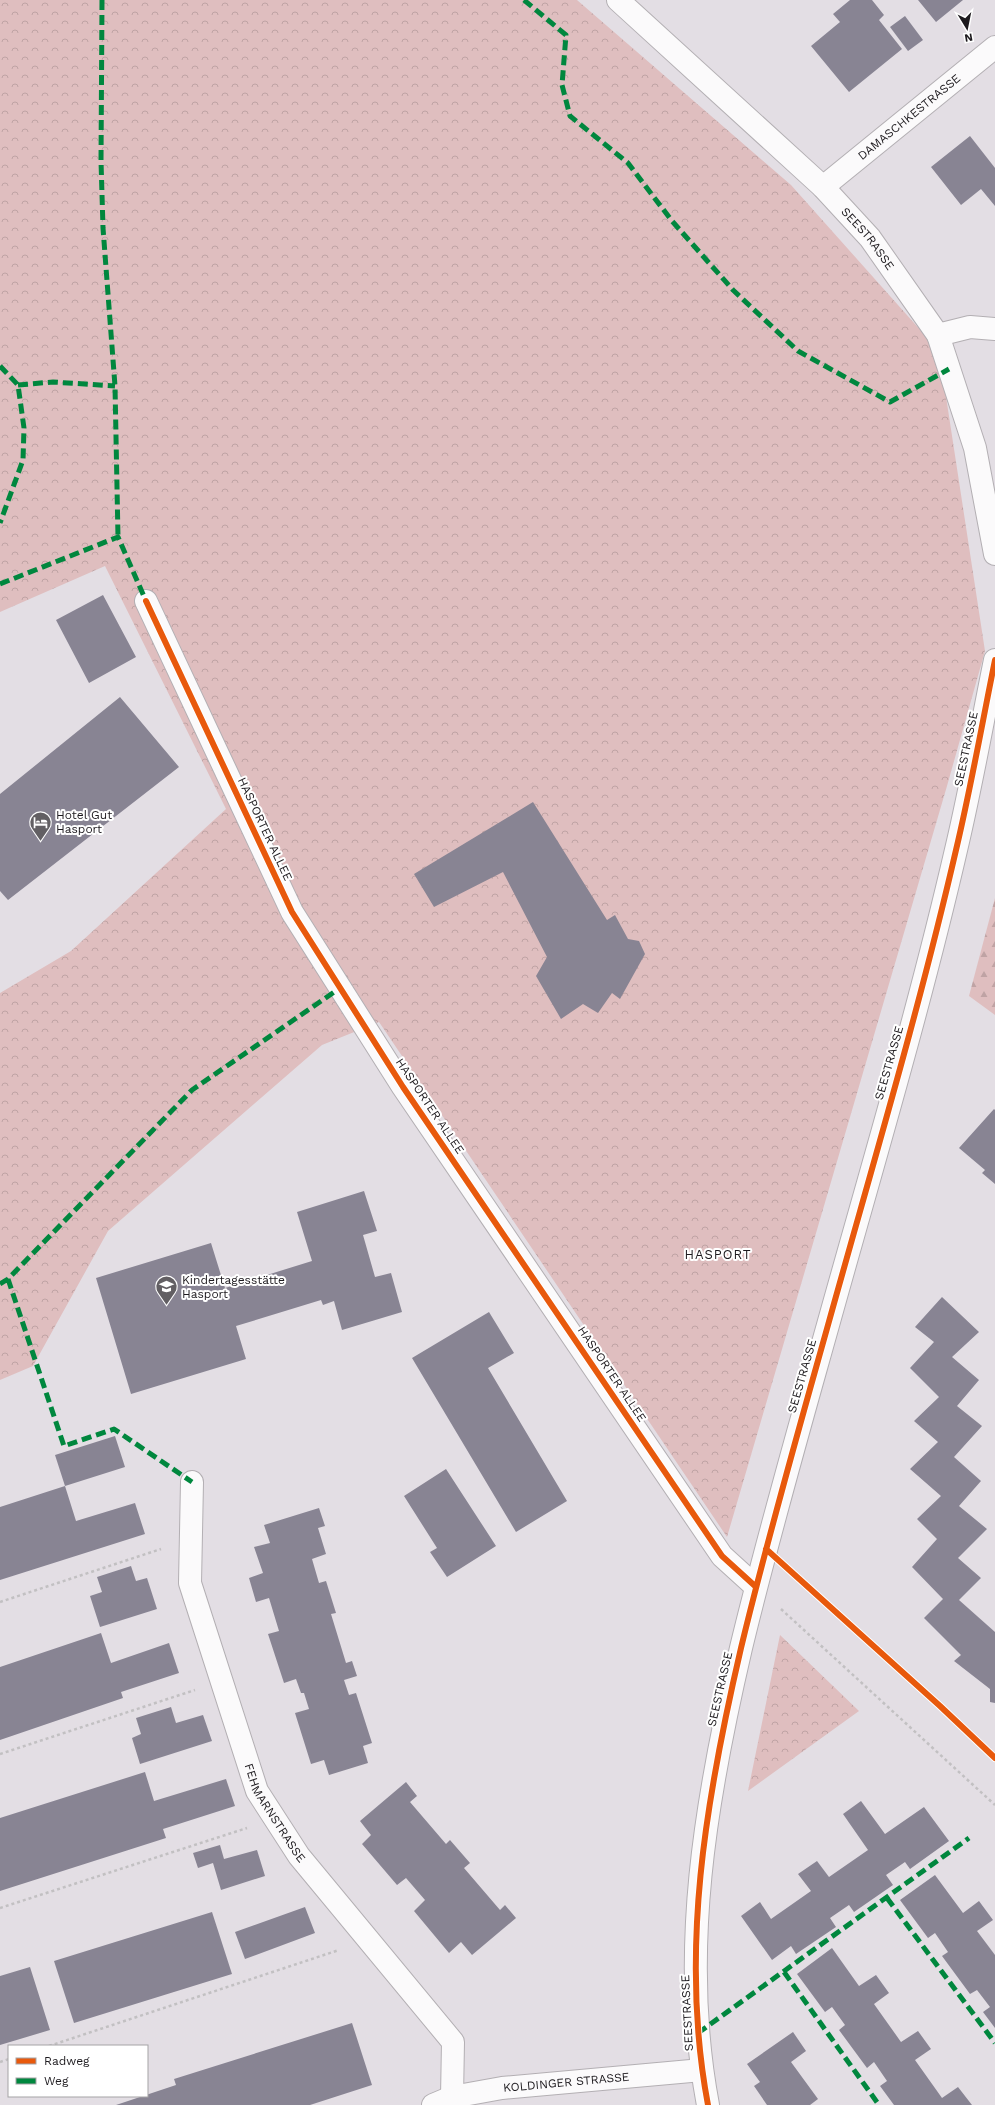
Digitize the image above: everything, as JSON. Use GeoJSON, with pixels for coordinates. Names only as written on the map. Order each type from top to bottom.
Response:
{"type":"FeatureCollection","features":[{"type":"Feature","properties":{"kind":"street","name":"SEESTRASSE"},"geometry":{"type":"LineString","coordinates":[[618,0],[823,187],[870,238],[938,335],[975,448],[995,554]]}},
{"type":"Feature","properties":{"kind":"street","name":"DAMASCHKESTRASSE"},"geometry":{"type":"LineString","coordinates":[[823,187],[995,47]]}},
{"type":"Feature","properties":{"kind":"street"},"geometry":{"type":"LineString","coordinates":[[938,335],[970,327],[995,329]]}},
{"type":"Feature","properties":{"kind":"street","name":"HASPORTER ALLEE"},"geometry":{"type":"LineString","coordinates":[[146,601],[292,912],[403,1087],[722,1556],[755,1586]]}},
{"type":"Feature","properties":{"kind":"street","name":"SEESTRASSE"},"geometry":{"type":"LineString","coordinates":[[708,2105],[698,2033],[695,1931],[705,1837],[720,1738],[755,1586],[928,965],[957,847],[995,660]]}},
{"type":"Feature","properties":{"kind":"street","name":"FEHMARNSTRASSE"},"geometry":{"type":"LineString","coordinates":[[192,1482],[190,1583],[257,1791],[299,1856],[453,2042],[445,2102]]}},
{"type":"Feature","properties":{"kind":"street","name":"KOLDINGER STRASSE"},"geometry":{"type":"LineString","coordinates":[[445,2102],[502,2088],[702,2070]]}},
{"type":"Feature","properties":{"kind":"path"},"geometry":{"type":"LineString","coordinates":[[0,1602],[190,1539]]}},
{"type":"Feature","properties":{"kind":"path"},"geometry":{"type":"LineString","coordinates":[[755,1586],[995,1805]]}},
{"type":"Feature","properties":{"kind":"path"},"geometry":{"type":"LineString","coordinates":[[0,1754],[221,1681]]}},
{"type":"Feature","properties":{"kind":"path"},"geometry":{"type":"LineString","coordinates":[[0,1908],[244,1830],[274,1817]]}},
{"type":"Feature","properties":{"kind":"path"},"geometry":{"type":"LineString","coordinates":[[52,2045],[368,1939]]}},
{"type":"Feature","properties":{"kind":"green space"},"geometry":{"type":"Polygon","coordinates":[[[0,0],[577,0],[791,185],[939,351],[985,651],[947,786],[727,1537],[379,1022],[322,1045],[108,1231],[33,1366],[0,1380],[0,993],[71,951],[226,809],[105,566],[0,612],[0,0]]]}},
{"type":"Feature","properties":{"kind":"green space"},"geometry":{"type":"Polygon","coordinates":[[[995,898],[995,1015],[969,996],[995,898]]]}},
{"type":"Feature","properties":{"kind":"green space"},"geometry":{"type":"Polygon","coordinates":[[[780,1635],[859,1711],[748,1791],[780,1635]]]}},
{"type":"Feature","properties":{"kind":"building"},"geometry":{"type":"Polygon","coordinates":[[[850,0],[872,0],[884,15],[879,20],[902,49],[849,92],[811,46],[840,22],[833,14],[850,0]]]}},
{"type":"Feature","properties":{"kind":"building"},"geometry":{"type":"Polygon","coordinates":[[[918,0],[963,0],[936,22],[918,0]]]}},
{"type":"Feature","properties":{"kind":"building"},"geometry":{"type":"Polygon","coordinates":[[[905,16],[923,40],[908,51],[890,27],[905,16]]]}},
{"type":"Feature","properties":{"kind":"building"},"geometry":{"type":"Polygon","coordinates":[[[970,136],[995,168],[995,206],[981,189],[961,205],[931,167],[970,136]]]}},
{"type":"Feature","properties":{"kind":"building"},"geometry":{"type":"Polygon","coordinates":[[[103,595],[136,657],[89,683],[56,620],[103,595]]]}},
{"type":"Feature","properties":{"kind":"building","name":"Hotel Gut Hasport"},"geometry":{"type":"Polygon","coordinates":[[[120,697],[179,767],[8,900],[0,891],[0,794],[120,697]]]}},
{"type":"Feature","properties":{"kind":"building"},"geometry":{"type":"Polygon","coordinates":[[[533,802],[607,920],[615,915],[628,939],[639,941],[645,954],[620,999],[612,993],[598,1013],[583,1004],[561,1019],[536,976],[547,957],[503,872],[434,907],[414,874],[533,802]]]}},
{"type":"Feature","properties":{"kind":"building"},"geometry":{"type":"Polygon","coordinates":[[[994,1109],[995,1184],[982,1173],[985,1170],[959,1148],[994,1109]]]}},
{"type":"Feature","properties":{"kind":"building"},"geometry":{"type":"Polygon","coordinates":[[[364,1191],[377,1231],[363,1235],[375,1277],[391,1273],[402,1312],[342,1330],[334,1301],[323,1305],[321,1300],[236,1326],[246,1359],[131,1394],[96,1278],[211,1243],[225,1288],[312,1261],[297,1212],[364,1191]]]}},
{"type":"Feature","properties":{"kind":"building"},"geometry":{"type":"Polygon","coordinates":[[[942,1297],[979,1332],[952,1357],[979,1380],[957,1406],[982,1426],[954,1457],[981,1481],[959,1506],[987,1529],[958,1558],[981,1578],[959,1600],[995,1632],[995,1703],[990,1702],[990,1689],[954,1661],[961,1655],[924,1618],[943,1599],[912,1567],[937,1539],[917,1519],[941,1496],[910,1469],[938,1442],[914,1421],[939,1397],[910,1368],[934,1342],[915,1327],[942,1297]]]}},
{"type":"Feature","properties":{"kind":"building"},"geometry":{"type":"Polygon","coordinates":[[[489,1312],[514,1353],[488,1368],[567,1501],[516,1532],[412,1358],[489,1312]]]}},
{"type":"Feature","properties":{"kind":"building"},"geometry":{"type":"Polygon","coordinates":[[[115,1436],[125,1467],[65,1486],[55,1455],[115,1436]]]}},
{"type":"Feature","properties":{"kind":"building"},"geometry":{"type":"Polygon","coordinates":[[[446,1469],[496,1546],[447,1577],[430,1552],[437,1548],[404,1496],[446,1469]]]}},
{"type":"Feature","properties":{"kind":"building"},"geometry":{"type":"Polygon","coordinates":[[[65,1486],[76,1521],[135,1503],[145,1534],[0,1580],[0,1507],[65,1486]]]}},
{"type":"Feature","properties":{"kind":"building"},"geometry":{"type":"Polygon","coordinates":[[[319,1508],[325,1526],[318,1528],[326,1554],[312,1559],[319,1583],[326,1581],[336,1613],[331,1614],[346,1663],[352,1661],[357,1676],[344,1680],[349,1695],[356,1693],[372,1743],[363,1746],[368,1763],[329,1775],[324,1760],[311,1764],[295,1713],[309,1709],[304,1693],[301,1693],[296,1679],[284,1683],[268,1634],[279,1631],[269,1598],[256,1602],[249,1578],[263,1573],[254,1547],[270,1543],[264,1525],[319,1508]]]}},
{"type":"Feature","properties":{"kind":"building"},"geometry":{"type":"Polygon","coordinates":[[[131,1566],[136,1581],[147,1578],[157,1609],[100,1627],[90,1596],[102,1592],[97,1577],[131,1566]]]}},
{"type":"Feature","properties":{"kind":"building"},"geometry":{"type":"Polygon","coordinates":[[[101,1633],[111,1663],[169,1643],[179,1673],[121,1692],[123,1698],[0,1740],[0,1667],[101,1633]]]}},
{"type":"Feature","properties":{"kind":"building"},"geometry":{"type":"Polygon","coordinates":[[[171,1707],[176,1723],[203,1715],[212,1741],[140,1764],[132,1738],[141,1734],[136,1718],[171,1707]]]}},
{"type":"Feature","properties":{"kind":"building"},"geometry":{"type":"Polygon","coordinates":[[[145,1772],[154,1801],[226,1779],[235,1806],[163,1829],[166,1838],[0,1891],[0,1818],[145,1772]]]}},
{"type":"Feature","properties":{"kind":"building"},"geometry":{"type":"Polygon","coordinates":[[[406,1782],[417,1796],[410,1802],[446,1844],[450,1840],[470,1863],[464,1868],[500,1910],[505,1905],[516,1918],[472,1955],[461,1942],[449,1953],[414,1911],[425,1900],[406,1878],[397,1885],[362,1844],[371,1835],[360,1821],[406,1782]]]}},
{"type":"Feature","properties":{"kind":"building"},"geometry":{"type":"Polygon","coordinates":[[[861,1801],[885,1834],[924,1807],[949,1841],[910,1869],[905,1862],[886,1875],[893,1885],[854,1912],[849,1905],[830,1918],[836,1927],[796,1954],[791,1946],[772,1960],[741,1916],[760,1902],[771,1919],[811,1891],[798,1874],[817,1861],[829,1877],[868,1850],[843,1814],[861,1801]]]}},
{"type":"Feature","properties":{"kind":"building"},"geometry":{"type":"Polygon","coordinates":[[[220,1845],[224,1859],[257,1850],[265,1876],[221,1890],[213,1863],[198,1868],[193,1853],[220,1845]]]}},
{"type":"Feature","properties":{"kind":"building"},"geometry":{"type":"Polygon","coordinates":[[[935,1875],[963,1913],[979,1901],[993,1920],[977,1931],[995,1955],[995,2028],[983,2012],[990,2007],[977,1990],[970,1994],[942,1956],[948,1952],[935,1933],[928,1938],[900,1900],[935,1875]]]}},
{"type":"Feature","properties":{"kind":"building"},"geometry":{"type":"Polygon","coordinates":[[[305,1907],[315,1933],[245,1959],[235,1932],[305,1907]]]}},
{"type":"Feature","properties":{"kind":"building"},"geometry":{"type":"Polygon","coordinates":[[[212,1912],[232,1974],[74,2023],[54,1961],[212,1912]]]}},
{"type":"Feature","properties":{"kind":"building"},"geometry":{"type":"Polygon","coordinates":[[[832,1948],[859,1986],[876,1975],[889,1993],[874,2004],[901,2042],[918,2031],[931,2049],[915,2060],[942,2098],[958,2087],[972,2105],[894,2105],[880,2086],[887,2081],[874,2062],[867,2068],[839,2030],[845,2025],[832,2007],[825,2012],[797,1974],[832,1948]]]}},
{"type":"Feature","properties":{"kind":"building"},"geometry":{"type":"Polygon","coordinates":[[[30,1967],[50,2030],[0,2045],[0,1976],[30,1967]]]}},
{"type":"Feature","properties":{"kind":"building"},"geometry":{"type":"Polygon","coordinates":[[[352,2023],[372,2085],[310,2105],[116,2105],[140,2097],[148,2097],[148,2094],[176,2085],[174,2079],[352,2023]]]}},
{"type":"Feature","properties":{"kind":"building"},"geometry":{"type":"Polygon","coordinates":[[[793,2032],[806,2051],[791,2062],[818,2099],[810,2105],[767,2105],[754,2086],[760,2082],[747,2064],[793,2032]]]}},
{"type":"Feature","properties":{"kind":"marked path"},"geometry":{"type":"LineString","coordinates":[[102,0],[101,161],[103,228],[115,386],[118,537]]}},
{"type":"Feature","properties":{"kind":"marked path"},"geometry":{"type":"LineString","coordinates":[[524,0],[566,35],[562,85],[570,116],[628,163],[672,221],[733,290],[798,351],[890,402],[949,369]]}},
{"type":"Feature","properties":{"kind":"marked path"},"geometry":{"type":"LineString","coordinates":[[0,366],[18,385],[24,428],[23,460],[0,523]]}},
{"type":"Feature","properties":{"kind":"marked path"},"geometry":{"type":"LineString","coordinates":[[18,385],[53,382],[115,386]]}},
{"type":"Feature","properties":{"kind":"marked path"},"geometry":{"type":"LineString","coordinates":[[0,584],[118,537],[146,601]]}},
{"type":"Feature","properties":{"kind":"marked path"},"geometry":{"type":"LineString","coordinates":[[0,1284],[8,1279],[192,1090],[340,988]]}},
{"type":"Feature","properties":{"kind":"marked path"},"geometry":{"type":"LineString","coordinates":[[8,1279],[64,1446],[114,1429],[192,1482]]}},
{"type":"Feature","properties":{"kind":"marked path"},"geometry":{"type":"LineString","coordinates":[[698,2033],[969,1838]]}},
{"type":"Feature","properties":{"kind":"marked path"},"geometry":{"type":"LineString","coordinates":[[887,1898],[995,2043]]}},
{"type":"Feature","properties":{"kind":"marked path"},"geometry":{"type":"LineString","coordinates":[[784,1972],[879,2105]]}},
{"type":"Feature","properties":{"kind":"cycle path"},"geometry":{"type":"LineString","coordinates":[[146,601],[292,912],[403,1087],[722,1556],[755,1586]]}},
{"type":"Feature","properties":{"kind":"cycle path"},"geometry":{"type":"LineString","coordinates":[[708,2105],[700,2048],[696,1990],[696,1933],[700,1875],[717,1761],[728,1704],[761,1567],[927,970],[967,803],[995,660]]}},
{"type":"Feature","properties":{"kind":"cycle path"},"geometry":{"type":"LineString","coordinates":[[766,1549],[940,1706],[995,1758]]}},
{"type":"Feature","properties":{"kind":"place","name":"Hotel Gut Hasport"},"geometry":{"type":"Point","coordinates":[41,842]}},
{"type":"Feature","properties":{"kind":"place","name":"Kindertagesstätte Hasport"},"geometry":{"type":"Point","coordinates":[167,1306]}},
{"type":"Feature","properties":{"kind":"district","name":"HASPORT"},"geometry":{"type":"Point","coordinates":[718,1254]}}]}
